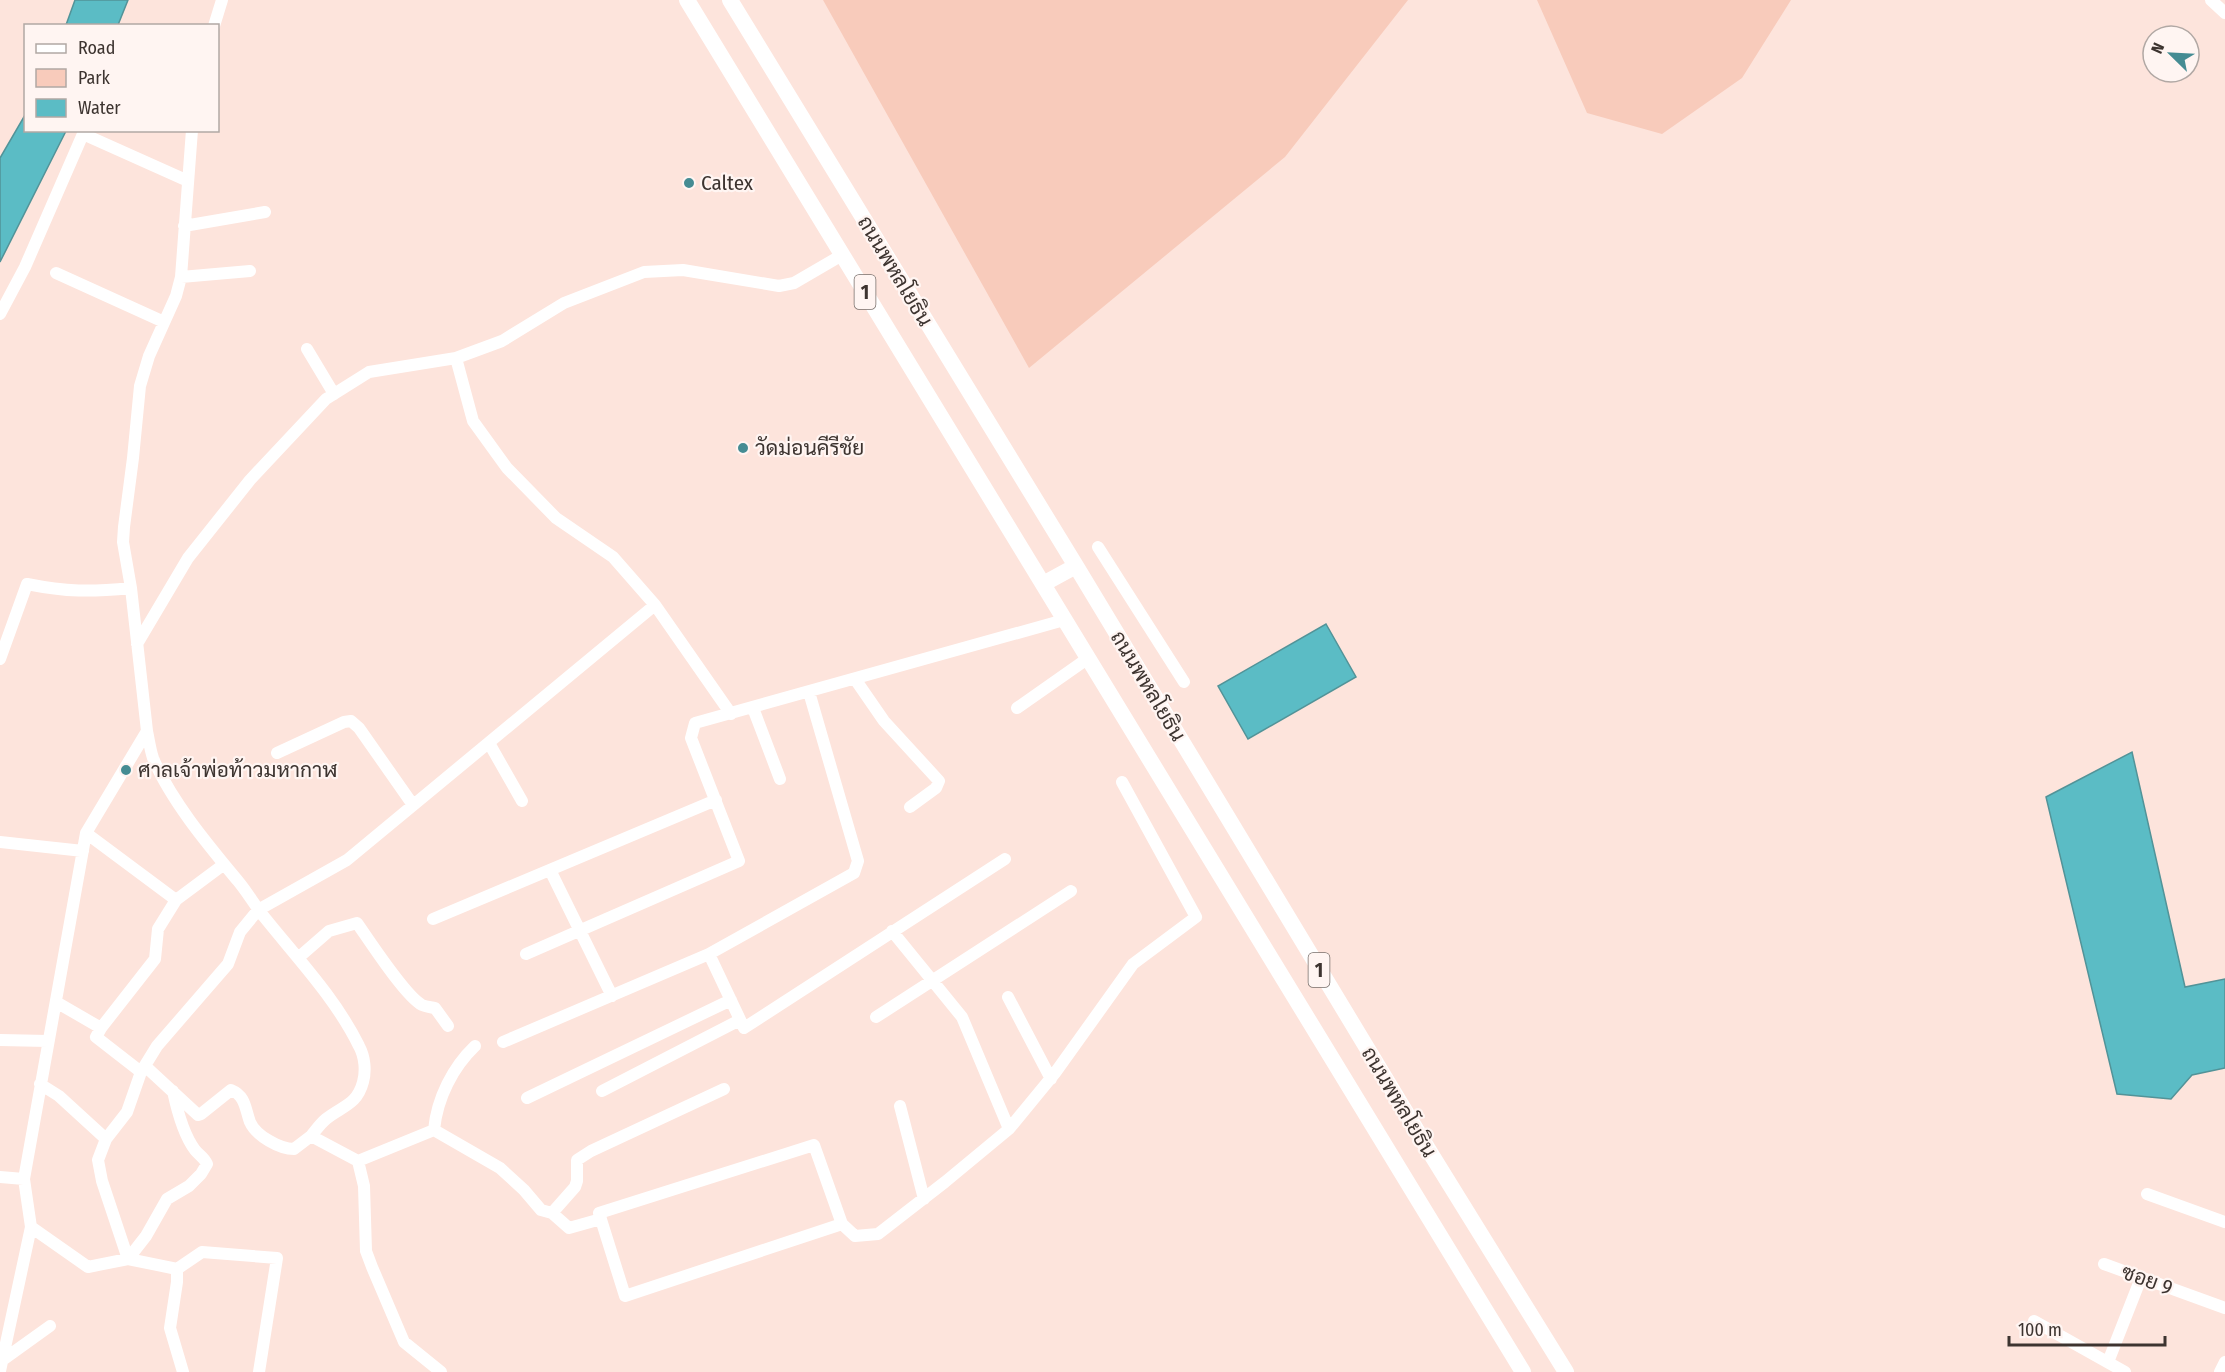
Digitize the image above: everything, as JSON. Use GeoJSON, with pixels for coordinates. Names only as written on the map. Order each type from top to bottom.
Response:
{"type":"FeatureCollection","features":[{"type":"Feature","properties":{"kind":"highway","name":"ถนนพหลโยธิน"},"geometry":{"type":"LineString","coordinates":[[687,0],[1523,1372]]}},
{"type":"Feature","properties":{"kind":"highway","name":"ถนนพหลโยธิน"},"geometry":{"type":"LineString","coordinates":[[730,0],[1076,566],[1412,1124],[1566,1372]]}},
{"type":"Feature","properties":{"kind":"highway"},"geometry":{"type":"LineString","coordinates":[[1043,584],[1076,566]]}},
{"type":"Feature","properties":{"kind":"street"},"geometry":{"type":"LineString","coordinates":[[215,24],[222,0]]}},
{"type":"Feature","properties":{"kind":"street"},"geometry":{"type":"LineString","coordinates":[[2211,0],[2225,13]]}},
{"type":"Feature","properties":{"kind":"street"},"geometry":{"type":"LineString","coordinates":[[192,132],[182,277],[143,373],[138,398],[123,542],[131,588],[147,731],[153,756],[192,822],[223,865],[240,882],[258,910],[333,1003],[360,1047],[365,1069],[360,1089],[349,1106],[323,1121],[311,1136],[298,1147],[291,1149],[255,1129],[245,1103],[235,1091],[230,1090],[200,1115],[143,1069],[96,1037],[100,1028],[155,959],[158,929],[176,900],[223,865]]}},
{"type":"Feature","properties":{"kind":"street"},"geometry":{"type":"LineString","coordinates":[[0,314],[25,267],[83,134],[188,181]]}},
{"type":"Feature","properties":{"kind":"street"},"geometry":{"type":"LineString","coordinates":[[184,226],[265,212]]}},
{"type":"Feature","properties":{"kind":"street"},"geometry":{"type":"LineString","coordinates":[[137,644],[188,558],[250,480],[326,399],[369,372],[456,358],[502,341],[564,303],[644,272],[683,270],[780,286],[794,283],[842,255]]}},
{"type":"Feature","properties":{"kind":"street"},"geometry":{"type":"LineString","coordinates":[[182,277],[250,272]]}},
{"type":"Feature","properties":{"kind":"street"},"geometry":{"type":"LineString","coordinates":[[56,273],[164,322]]}},
{"type":"Feature","properties":{"kind":"street"},"geometry":{"type":"LineString","coordinates":[[307,349],[334,394]]}},
{"type":"Feature","properties":{"kind":"street"},"geometry":{"type":"LineString","coordinates":[[456,358],[473,421],[507,468],[556,518],[613,557],[655,605],[730,714]]}},
{"type":"Feature","properties":{"kind":"street"},"geometry":{"type":"LineString","coordinates":[[1098,547],[1184,682]]}},
{"type":"Feature","properties":{"kind":"street"},"geometry":{"type":"LineString","coordinates":[[0,659],[27,584],[59,591],[89,592],[131,588]]}},
{"type":"Feature","properties":{"kind":"street"},"geometry":{"type":"LineString","coordinates":[[128,1259],[102,1181],[98,1160],[106,1138],[127,1112],[143,1069],[157,1046],[228,964],[240,932],[258,910],[347,860],[655,605]]}},
{"type":"Feature","properties":{"kind":"street"},"geometry":{"type":"LineString","coordinates":[[526,954],[739,861],[691,738],[695,723],[1064,620]]}},
{"type":"Feature","properties":{"kind":"street"},"geometry":{"type":"LineString","coordinates":[[1017,708],[1087,658]]}},
{"type":"Feature","properties":{"kind":"street"},"geometry":{"type":"LineString","coordinates":[[855,679],[884,721],[939,781],[936,788],[910,807]]}},
{"type":"Feature","properties":{"kind":"street"},"geometry":{"type":"LineString","coordinates":[[503,1042],[709,954],[852,874],[857,868],[858,861],[809,692]]}},
{"type":"Feature","properties":{"kind":"street"},"geometry":{"type":"LineString","coordinates":[[753,708],[780,779]]}},
{"type":"Feature","properties":{"kind":"street"},"geometry":{"type":"LineString","coordinates":[[277,753],[344,722],[351,721],[359,728],[413,805]]}},
{"type":"Feature","properties":{"kind":"street"},"geometry":{"type":"LineString","coordinates":[[1,1364],[31,1227],[24,1179],[86,833],[147,731]]}},
{"type":"Feature","properties":{"kind":"street"},"geometry":{"type":"LineString","coordinates":[[489,743],[522,801]]}},
{"type":"Feature","properties":{"kind":"street"},"geometry":{"type":"LineString","coordinates":[[842,1224],[625,1296],[599,1213],[814,1145],[842,1224],[855,1236],[878,1234],[1009,1129],[1051,1079],[1133,964],[1196,917],[1122,782]]}},
{"type":"Feature","properties":{"kind":"street"},"geometry":{"type":"LineString","coordinates":[[432,919],[716,800]]}},
{"type":"Feature","properties":{"kind":"street"},"geometry":{"type":"LineString","coordinates":[[86,833],[176,900]]}},
{"type":"Feature","properties":{"kind":"street"},"geometry":{"type":"LineString","coordinates":[[0,842],[83,851]]}},
{"type":"Feature","properties":{"kind":"street"},"geometry":{"type":"LineString","coordinates":[[709,954],[744,1028],[1005,859]]}},
{"type":"Feature","properties":{"kind":"street"},"geometry":{"type":"LineString","coordinates":[[550,870],[612,996]]}},
{"type":"Feature","properties":{"kind":"street"},"geometry":{"type":"LineString","coordinates":[[876,1017],[1071,891]]}},
{"type":"Feature","properties":{"kind":"street"},"geometry":{"type":"LineString","coordinates":[[297,958],[329,931],[357,923],[384,963],[411,995],[422,1005],[435,1008],[448,1026]]}},
{"type":"Feature","properties":{"kind":"street"},"geometry":{"type":"LineString","coordinates":[[892,931],[962,1017],[1009,1129]]}},
{"type":"Feature","properties":{"kind":"street"},"geometry":{"type":"LineString","coordinates":[[1008,997],[1051,1079]]}},
{"type":"Feature","properties":{"kind":"street"},"geometry":{"type":"LineString","coordinates":[[527,1098],[731,1000]]}},
{"type":"Feature","properties":{"kind":"street"},"geometry":{"type":"LineString","coordinates":[[56,1002],[100,1028]]}},
{"type":"Feature","properties":{"kind":"street"},"geometry":{"type":"LineString","coordinates":[[602,1091],[740,1020]]}},
{"type":"Feature","properties":{"kind":"street"},"geometry":{"type":"LineString","coordinates":[[0,1040],[48,1041]]}},
{"type":"Feature","properties":{"kind":"street"},"geometry":{"type":"LineString","coordinates":[[434,1130],[439,1103],[459,1062],[476,1046]]}},
{"type":"Feature","properties":{"kind":"street"},"geometry":{"type":"LineString","coordinates":[[40,1084],[59,1096],[106,1138]]}},
{"type":"Feature","properties":{"kind":"street"},"geometry":{"type":"LineString","coordinates":[[552,1213],[575,1187],[577,1160],[591,1151],[724,1089]]}},
{"type":"Feature","properties":{"kind":"street"},"geometry":{"type":"LineString","coordinates":[[128,1259],[146,1236],[167,1198],[189,1186],[205,1170],[207,1164],[194,1149],[172,1091]]}},
{"type":"Feature","properties":{"kind":"street"},"geometry":{"type":"LineString","coordinates":[[900,1106],[924,1199]]}},
{"type":"Feature","properties":{"kind":"street"},"geometry":{"type":"LineString","coordinates":[[358,1161],[434,1130]]}},
{"type":"Feature","properties":{"kind":"street"},"geometry":{"type":"LineString","coordinates":[[434,1130],[500,1168],[524,1190],[541,1210],[552,1213],[569,1228],[601,1219]]}},
{"type":"Feature","properties":{"kind":"street"},"geometry":{"type":"LineString","coordinates":[[311,1136],[358,1161],[364,1186],[366,1251],[372,1267],[404,1342],[441,1372]]}},
{"type":"Feature","properties":{"kind":"street"},"geometry":{"type":"LineString","coordinates":[[0,1177],[24,1179]]}},
{"type":"Feature","properties":{"kind":"street"},"geometry":{"type":"LineString","coordinates":[[2147,1194],[2225,1222]]}},
{"type":"Feature","properties":{"kind":"street"},"geometry":{"type":"LineString","coordinates":[[31,1227],[88,1267],[128,1259],[177,1269],[202,1252],[277,1258],[259,1372]]}},
{"type":"Feature","properties":{"kind":"street","name":"ซอย 9"},"geometry":{"type":"LineString","coordinates":[[2104,1263],[2225,1308]]}},
{"type":"Feature","properties":{"kind":"street"},"geometry":{"type":"LineString","coordinates":[[177,1269],[170,1328],[183,1372]]}},
{"type":"Feature","properties":{"kind":"street"},"geometry":{"type":"LineString","coordinates":[[2108,1362],[2141,1278]]}},
{"type":"Feature","properties":{"kind":"street"},"geometry":{"type":"LineString","coordinates":[[2034,1321],[2125,1372]]}},
{"type":"Feature","properties":{"kind":"street"},"geometry":{"type":"LineString","coordinates":[[1,1364],[51,1326]]}},
{"type":"Feature","properties":{"kind":"street"},"geometry":{"type":"LineString","coordinates":[[2220,1372],[2225,1362]]}},
{"type":"Feature","properties":{"kind":"green space"},"geometry":{"type":"Polygon","coordinates":[[[823,0],[1408,0],[1285,157],[1029,368],[823,0]]]}},
{"type":"Feature","properties":{"kind":"green space"},"geometry":{"type":"Polygon","coordinates":[[[1537,0],[1791,0],[1742,78],[1662,134],[1587,113],[1537,0]]]}},
{"type":"Feature","properties":{"kind":"water"},"geometry":{"type":"Polygon","coordinates":[[[75,0],[128,0],[118,24],[66,24],[75,0]]]}},
{"type":"Feature","properties":{"kind":"water"},"geometry":{"type":"Polygon","coordinates":[[[24,117],[24,132],[65,132],[0,262],[0,158],[24,117]]]}},
{"type":"Feature","properties":{"kind":"water"},"geometry":{"type":"Polygon","coordinates":[[[1326,624],[1356,677],[1248,739],[1218,686],[1326,624]]]}},
{"type":"Feature","properties":{"kind":"water"},"geometry":{"type":"Polygon","coordinates":[[[2132,752],[2185,987],[2225,979],[2225,1068],[2192,1075],[2171,1099],[2117,1094],[2046,797],[2132,752]]]}},
{"type":"Feature","properties":{"kind":"place","name":"Caltex"},"geometry":{"type":"Point","coordinates":[689,183]}},
{"type":"Feature","properties":{"kind":"place","name":"วัดม่อนคีรีชัย"},"geometry":{"type":"Point","coordinates":[743,448]}},
{"type":"Feature","properties":{"kind":"place","name":"ศาลเจ้าพ่อท้าวมหากาฬ"},"geometry":{"type":"Point","coordinates":[126,770]}}]}
